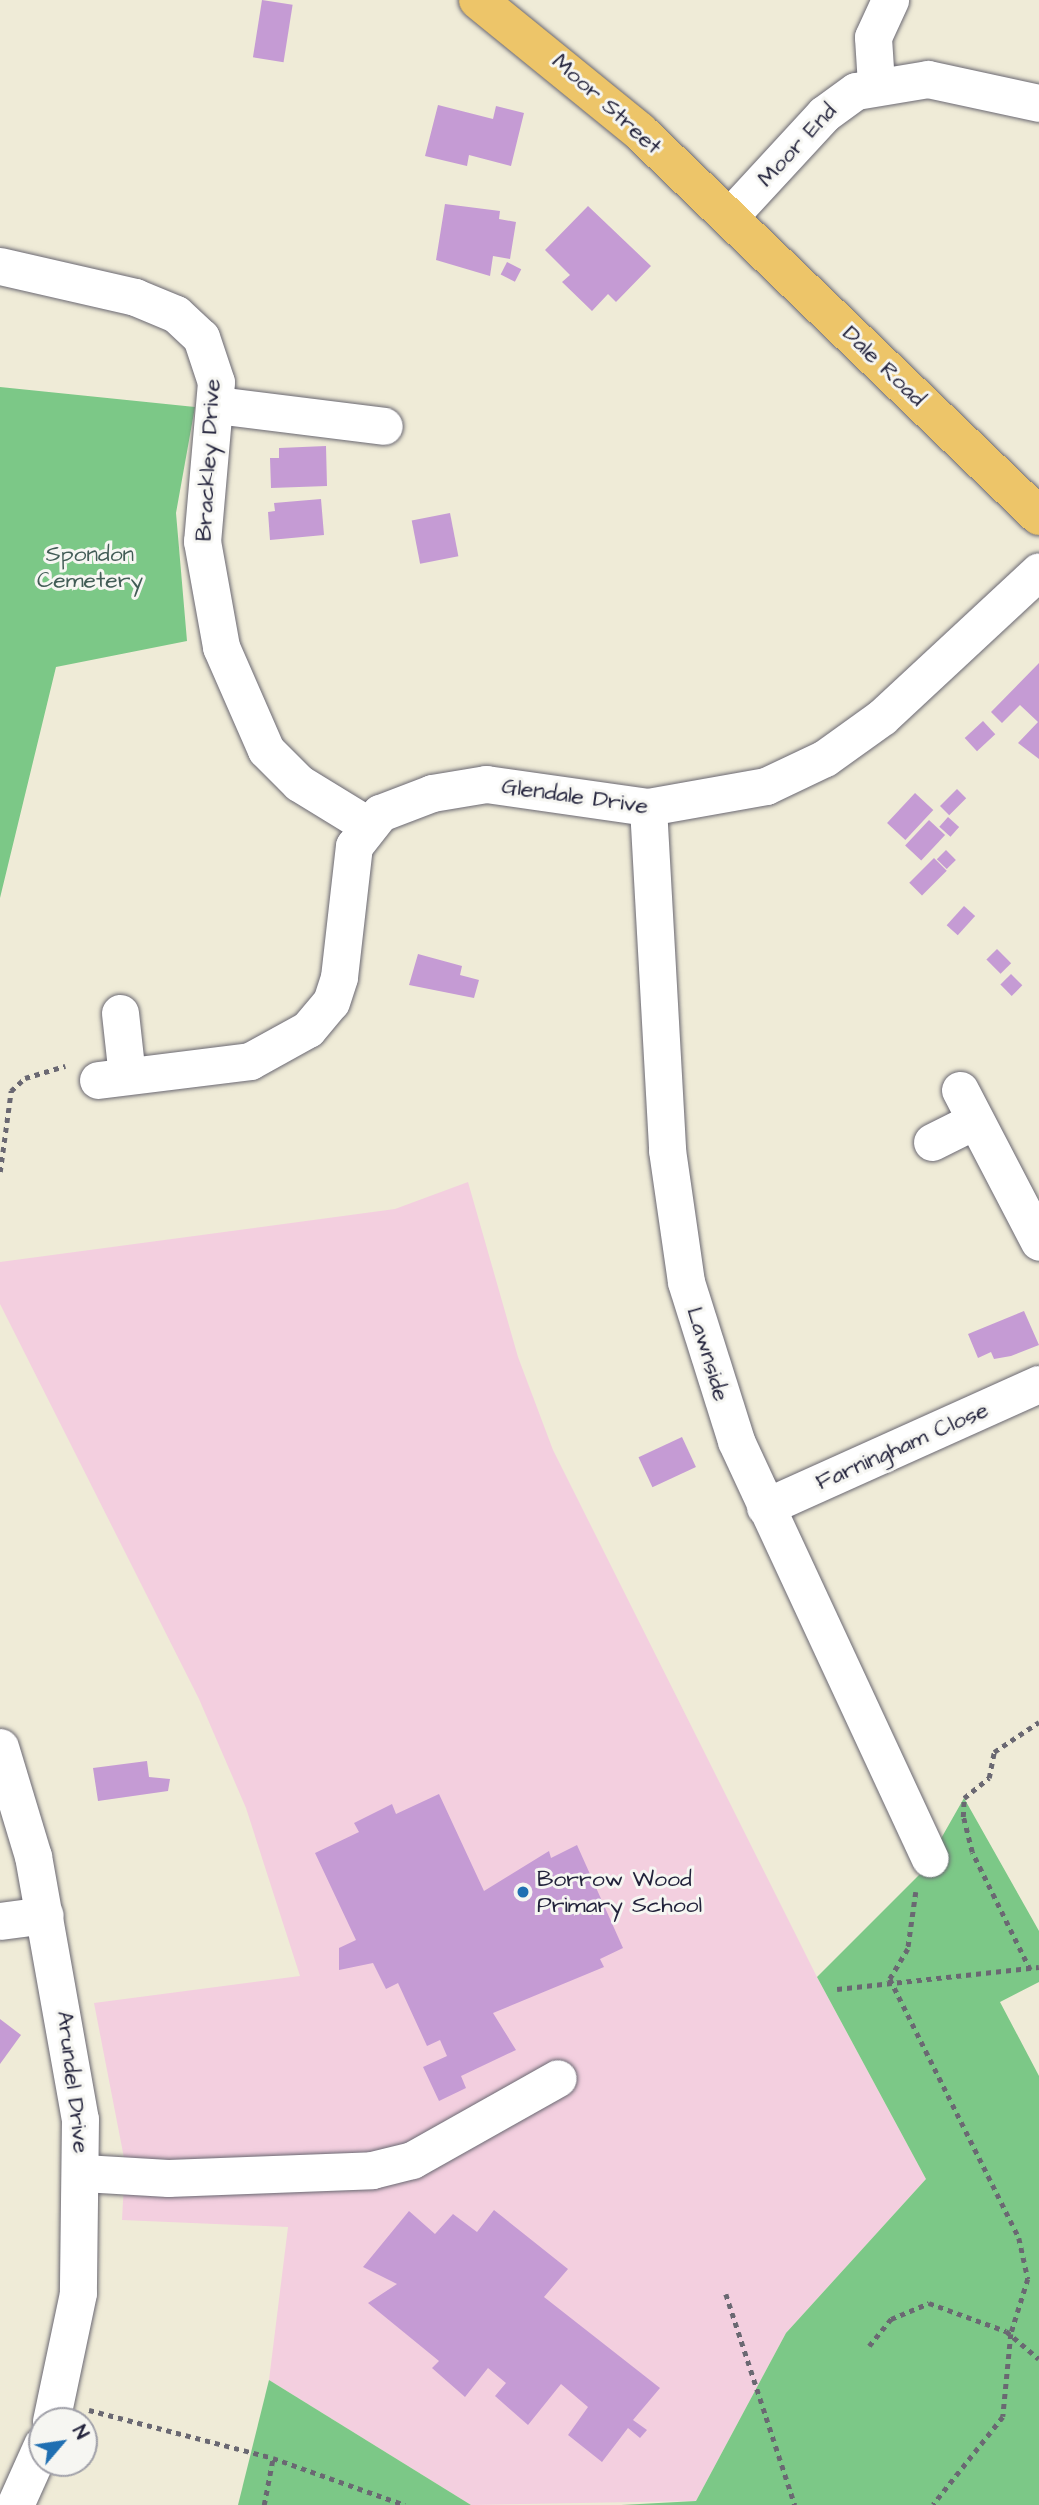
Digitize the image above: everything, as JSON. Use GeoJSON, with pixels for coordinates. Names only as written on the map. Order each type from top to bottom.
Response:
{"type":"FeatureCollection","features":[{"type":"Feature","properties":{"kind":"main road","name":"Moor Street"},"geometry":{"type":"LineString","coordinates":[[478,0],[591,87],[729,217]]}},
{"type":"Feature","properties":{"kind":"main road","name":"Dale Road"},"geometry":{"type":"LineString","coordinates":[[729,217],[1039,516]]}},
{"type":"Feature","properties":{"kind":"street"},"geometry":{"type":"LineString","coordinates":[[876,84],[873,37],[890,0]]}},
{"type":"Feature","properties":{"kind":"street","name":"Moor End"},"geometry":{"type":"LineString","coordinates":[[729,217],[841,99],[876,84],[928,79],[1039,103]]}},
{"type":"Feature","properties":{"kind":"street","name":"Brackley Drive"},"geometry":{"type":"LineString","coordinates":[[0,266],[135,297],[176,314],[208,350],[216,405],[202,541],[214,617],[232,680],[254,730],[281,767],[366,824]]}},
{"type":"Feature","properties":{"kind":"street"},"geometry":{"type":"LineString","coordinates":[[216,405],[384,426]]}},
{"type":"Feature","properties":{"kind":"street","name":"Glendale Drive"},"geometry":{"type":"LineString","coordinates":[[366,824],[432,793],[486,784],[648,807],[765,786],[825,758],[882,717],[1039,571]]}},
{"type":"Feature","properties":{"kind":"street","name":"Lawnside"},"geometry":{"type":"LineString","coordinates":[[648,807],[677,1241],[713,1376],[765,1507],[930,1858]]}},
{"type":"Feature","properties":{"kind":"street"},"geometry":{"type":"LineString","coordinates":[[120,1013],[113,1078],[268,1056],[322,1016],[339,977],[354,846],[366,824]]}},
{"type":"Feature","properties":{"kind":"street"},"geometry":{"type":"LineString","coordinates":[[932,1142],[967,1106],[1039,1242]]}},
{"type":"Feature","properties":{"kind":"street","name":"Farningham Close"},"geometry":{"type":"LineString","coordinates":[[765,1507],[1039,1384]]}},
{"type":"Feature","properties":{"kind":"street","name":"Arundel Drive"},"geometry":{"type":"LineString","coordinates":[[0,1747],[45,1915],[68,2026],[83,2173],[78,2293],[55,2407]]}},
{"type":"Feature","properties":{"kind":"street"},"geometry":{"type":"LineString","coordinates":[[0,1921],[45,1915]]}},
{"type":"Feature","properties":{"kind":"street"},"geometry":{"type":"LineString","coordinates":[[83,2173],[168,2178],[372,2170],[412,2160],[558,2078]]}},
{"type":"Feature","properties":{"kind":"street"},"geometry":{"type":"LineString","coordinates":[[15,2505],[28,2476]]}},
{"type":"Feature","properties":{"kind":"path"},"geometry":{"type":"LineString","coordinates":[[0,1172],[6,1103],[17,1083],[75,1064],[75,1081],[113,1078]]}},
{"type":"Feature","properties":{"kind":"path"},"geometry":{"type":"LineString","coordinates":[[1030,1970],[972,1852],[963,1817],[964,1798],[989,1778],[994,1752],[1039,1722]]}},
{"type":"Feature","properties":{"kind":"path"},"geometry":{"type":"LineString","coordinates":[[930,1858],[910,1870],[917,1916],[890,1979],[1019,2238],[1028,2279],[1011,2334],[1003,2417],[933,2505]]}},
{"type":"Feature","properties":{"kind":"path"},"geometry":{"type":"LineString","coordinates":[[837,1989],[890,1979],[1030,1970],[1039,1967]]}},
{"type":"Feature","properties":{"kind":"path"},"geometry":{"type":"LineString","coordinates":[[726,2294],[796,2505]]}},
{"type":"Feature","properties":{"kind":"path"},"geometry":{"type":"LineString","coordinates":[[869,2346],[891,2319],[929,2303],[1011,2334],[1039,2359]]}},
{"type":"Feature","properties":{"kind":"path"},"geometry":{"type":"LineString","coordinates":[[98,2420],[273,2458],[405,2505]]}},
{"type":"Feature","properties":{"kind":"path"},"geometry":{"type":"LineString","coordinates":[[264,2505],[273,2458]]}},
{"type":"Feature","properties":{"kind":"shaded area","name":"Borrow Wood Primary School"},"geometry":{"type":"Polygon","coordinates":[[[468,1182],[518,1357],[553,1450],[817,1977],[926,2179],[786,2333],[696,2501],[471,2505],[269,2380],[288,2227],[122,2220],[125,2163],[94,2003],[300,1976],[246,1808],[199,1699],[0,1304],[0,1262],[395,1209],[468,1182]]]}},
{"type":"Feature","properties":{"kind":"green space","name":"Spondon Cemetery"},"geometry":{"type":"Polygon","coordinates":[[[0,387],[195,407],[176,513],[187,641],[56,667],[0,898],[0,387]]]}},
{"type":"Feature","properties":{"kind":"green space"},"geometry":{"type":"Polygon","coordinates":[[[964,1798],[1039,1931],[1039,1982],[1000,2002],[1039,2076],[1039,2505],[621,2505],[696,2501],[786,2333],[926,2179],[817,1977],[922,1872],[964,1798]]]}},
{"type":"Feature","properties":{"kind":"green space"},"geometry":{"type":"Polygon","coordinates":[[[269,2380],[471,2505],[238,2505],[269,2380]]]}},
{"type":"Feature","properties":{"kind":"building"},"geometry":{"type":"Polygon","coordinates":[[[262,0],[293,5],[284,62],[253,57],[262,0]]]}},
{"type":"Feature","properties":{"kind":"building"},"geometry":{"type":"Polygon","coordinates":[[[438,105],[493,119],[496,106],[524,113],[511,166],[469,155],[467,166],[425,156],[438,105]]]}},
{"type":"Feature","properties":{"kind":"building"},"geometry":{"type":"Polygon","coordinates":[[[445,204],[500,211],[499,219],[516,222],[510,259],[493,256],[490,276],[436,260],[445,204]]]}},
{"type":"Feature","properties":{"kind":"building"},"geometry":{"type":"Polygon","coordinates":[[[588,206],[651,266],[616,302],[608,294],[592,311],[562,282],[570,275],[545,250],[588,206]]]}},
{"type":"Feature","properties":{"kind":"building"},"geometry":{"type":"Polygon","coordinates":[[[507,262],[521,269],[515,282],[501,274],[507,262]]]}},
{"type":"Feature","properties":{"kind":"building"},"geometry":{"type":"Polygon","coordinates":[[[326,446],[327,486],[271,488],[270,458],[279,458],[279,448],[326,446]]]}},
{"type":"Feature","properties":{"kind":"building"},"geometry":{"type":"Polygon","coordinates":[[[321,499],[324,535],[270,540],[268,512],[275,511],[274,503],[321,499]]]}},
{"type":"Feature","properties":{"kind":"building"},"geometry":{"type":"Polygon","coordinates":[[[450,513],[458,556],[420,564],[412,520],[450,513]]]}},
{"type":"Feature","properties":{"kind":"building"},"geometry":{"type":"Polygon","coordinates":[[[1039,663],[1039,759],[1018,743],[1038,722],[1020,705],[1002,723],[991,712],[1039,663]]]}},
{"type":"Feature","properties":{"kind":"building"},"geometry":{"type":"Polygon","coordinates":[[[983,721],[995,734],[977,751],[965,738],[983,721]]]}},
{"type":"Feature","properties":{"kind":"building"},"geometry":{"type":"Polygon","coordinates":[[[957,789],[966,798],[949,815],[940,806],[957,789]]]}},
{"type":"Feature","properties":{"kind":"building"},"geometry":{"type":"Polygon","coordinates":[[[915,793],[933,810],[905,840],[887,823],[915,793]]]}},
{"type":"Feature","properties":{"kind":"building"},"geometry":{"type":"Polygon","coordinates":[[[948,817],[959,827],[950,837],[939,827],[948,817]]]}},
{"type":"Feature","properties":{"kind":"building"},"geometry":{"type":"Polygon","coordinates":[[[929,820],[945,835],[921,861],[905,846],[929,820]]]}},
{"type":"Feature","properties":{"kind":"building"},"geometry":{"type":"Polygon","coordinates":[[[946,850],[956,860],[947,869],[937,859],[946,850]]]}},
{"type":"Feature","properties":{"kind":"building"},"geometry":{"type":"Polygon","coordinates":[[[934,858],[947,871],[922,895],[909,883],[934,858]]]}},
{"type":"Feature","properties":{"kind":"building"},"geometry":{"type":"Polygon","coordinates":[[[964,906],[975,916],[958,935],[947,925],[964,906]]]}},
{"type":"Feature","properties":{"kind":"building"},"geometry":{"type":"Polygon","coordinates":[[[997,949],[1011,963],[1001,974],[986,960],[997,949]]]}},
{"type":"Feature","properties":{"kind":"building"},"geometry":{"type":"Polygon","coordinates":[[[418,954],[462,966],[460,975],[479,980],[474,998],[409,985],[418,954]]]}},
{"type":"Feature","properties":{"kind":"building"},"geometry":{"type":"Polygon","coordinates":[[[1011,974],[1022,985],[1012,996],[1000,985],[1011,974]]]}},
{"type":"Feature","properties":{"kind":"building"},"geometry":{"type":"Polygon","coordinates":[[[1024,1311],[1039,1345],[1011,1356],[994,1359],[991,1352],[978,1358],[968,1334],[1024,1311]]]}},
{"type":"Feature","properties":{"kind":"building"},"geometry":{"type":"Polygon","coordinates":[[[682,1437],[696,1467],[652,1487],[638,1457],[682,1437]]]}},
{"type":"Feature","properties":{"kind":"building"},"geometry":{"type":"Polygon","coordinates":[[[147,1761],[149,1777],[170,1779],[168,1791],[98,1801],[93,1768],[147,1761]]]}},
{"type":"Feature","properties":{"kind":"building"},"geometry":{"type":"Polygon","coordinates":[[[439,1794],[484,1891],[549,1851],[551,1858],[577,1845],[623,1948],[600,1959],[604,1967],[493,2013],[516,2050],[461,2076],[466,2088],[439,2101],[423,2067],[447,2056],[440,2040],[427,2046],[398,1983],[386,1989],[373,1963],[339,1970],[339,1948],[356,1940],[315,1853],[359,1832],[354,1823],[392,1804],[396,1814],[439,1794]]]}},
{"type":"Feature","properties":{"kind":"building"},"geometry":{"type":"Polygon","coordinates":[[[0,2019],[21,2035],[0,2064],[0,2019]]]}},
{"type":"Feature","properties":{"kind":"building"},"geometry":{"type":"Polygon","coordinates":[[[494,2210],[568,2269],[544,2297],[660,2388],[633,2420],[647,2430],[640,2438],[628,2428],[602,2462],[568,2435],[588,2407],[561,2384],[528,2425],[495,2396],[506,2383],[488,2368],[465,2397],[432,2368],[439,2361],[368,2303],[397,2284],[363,2267],[409,2211],[435,2234],[453,2214],[477,2232],[494,2210]]]}},
{"type":"Feature","properties":{"kind":"place","name":"Borrow Wood Primary School"},"geometry":{"type":"Point","coordinates":[523,1892]}}]}
